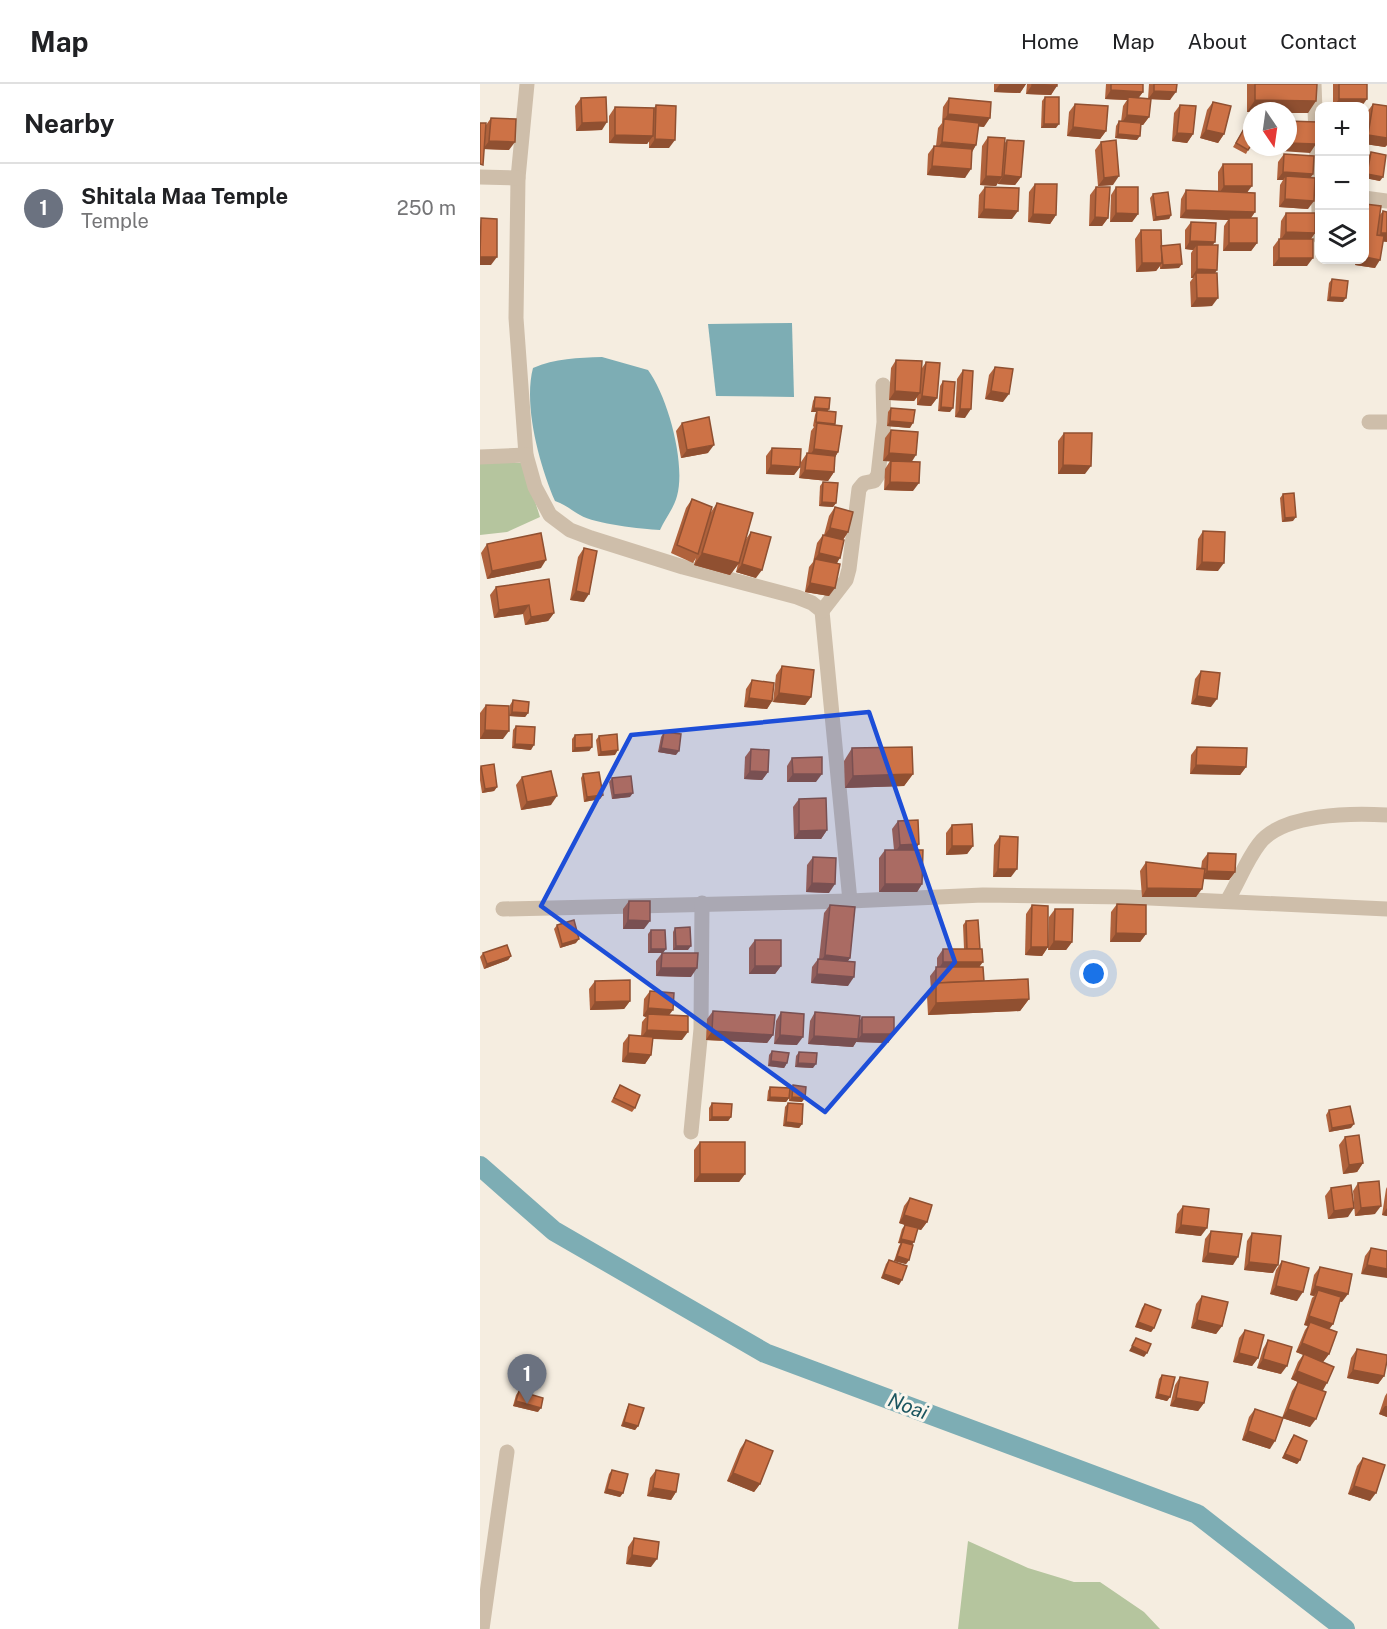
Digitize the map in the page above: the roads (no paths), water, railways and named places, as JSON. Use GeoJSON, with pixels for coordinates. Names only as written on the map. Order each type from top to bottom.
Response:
{"type":"FeatureCollection","features":[{"type":"Feature","properties":{"kind":"street"},"geometry":{"type":"LineString","coordinates":[[527,84],[518,177],[516,318],[526,455],[536,487],[550,515],[570,530],[683,567],[797,597],[812,603],[822,611]]}},
{"type":"Feature","properties":{"kind":"street"},"geometry":{"type":"LineString","coordinates":[[1314,84],[1317,156]]}},
{"type":"Feature","properties":{"kind":"street"},"geometry":{"type":"LineString","coordinates":[[480,177],[518,177]]}},
{"type":"Feature","properties":{"kind":"street"},"geometry":{"type":"LineString","coordinates":[[1369,199],[1387,201]]}},
{"type":"Feature","properties":{"kind":"street"},"geometry":{"type":"LineString","coordinates":[[850,901],[822,611],[846,580],[859,489],[864,483],[874,481],[878,475],[884,422],[883,385]]}},
{"type":"Feature","properties":{"kind":"street"},"geometry":{"type":"LineString","coordinates":[[1369,422],[1387,422]]}},
{"type":"Feature","properties":{"kind":"street"},"geometry":{"type":"LineString","coordinates":[[480,457],[526,455]]}},
{"type":"Feature","properties":{"kind":"street"},"geometry":{"type":"LineString","coordinates":[[1227,902],[1259,843],[1270,833],[1293,823],[1314,818],[1365,814],[1387,815]]}},
{"type":"Feature","properties":{"kind":"street"},"geometry":{"type":"LineString","coordinates":[[503,909],[850,901],[994,895],[1128,897],[1387,909]]}},
{"type":"Feature","properties":{"kind":"street"},"geometry":{"type":"LineString","coordinates":[[691,1132],[700,1029],[702,903]]}},
{"type":"Feature","properties":{"kind":"street"},"geometry":{"type":"LineString","coordinates":[[482,1629],[507,1452]]}},
{"type":"Feature","properties":{"kind":"water"},"geometry":{"type":"Polygon","coordinates":[[[792,323],[794,397],[716,396],[708,324],[792,323]]]}},
{"type":"Feature","properties":{"kind":"water"},"geometry":{"type":"Polygon","coordinates":[[[602,357],[648,370],[668,413],[677,449],[679,483],[676,500],[660,530],[607,523],[580,515],[555,501],[544,471],[535,436],[530,400],[533,368],[558,360],[602,357]]]}},
{"type":"Feature","properties":{"kind":"waterway","name":"Noai"},"geometry":{"type":"LineString","coordinates":[[480,1166],[554,1231],[765,1353],[1197,1514],[1345,1629]]}},
{"type":"Feature","properties":{"kind":"place","name":"Shitala Maa Temple"},"geometry":{"type":"Point","coordinates":[527,1404]}}]}
